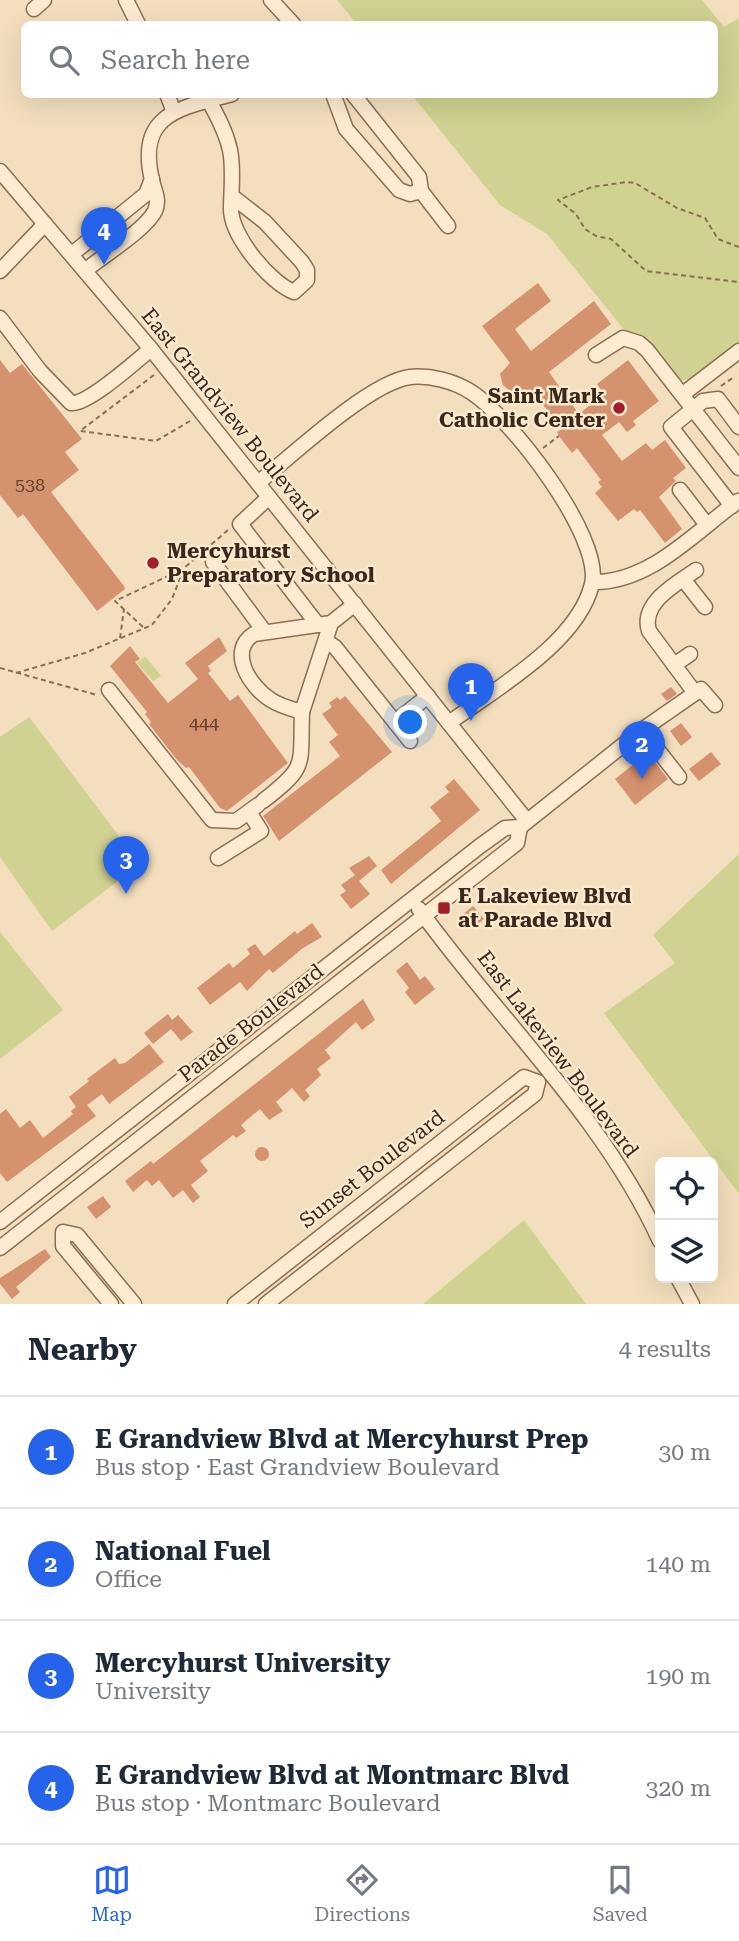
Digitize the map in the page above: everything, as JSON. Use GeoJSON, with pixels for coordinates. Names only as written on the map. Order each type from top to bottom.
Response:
{"type":"FeatureCollection","features":[{"type":"Feature","properties":{"kind":"street"},"geometry":{"type":"LineString","coordinates":[[126,0],[136,21]]}},
{"type":"Feature","properties":{"kind":"street"},"geometry":{"type":"LineString","coordinates":[[271,0],[290,21]]}},
{"type":"Feature","properties":{"kind":"street"},"geometry":{"type":"LineString","coordinates":[[169,98],[174,112]]}},
{"type":"Feature","properties":{"kind":"street"},"geometry":{"type":"LineString","coordinates":[[86,270],[151,217],[157,203],[149,160],[150,137],[161,120],[174,112],[219,98]]}},
{"type":"Feature","properties":{"kind":"street"},"geometry":{"type":"LineString","coordinates":[[334,98],[346,129],[399,190],[410,194],[421,191]]}},
{"type":"Feature","properties":{"kind":"street"},"geometry":{"type":"LineString","coordinates":[[356,98],[419,177],[421,191],[448,226]]}},
{"type":"Feature","properties":{"kind":"street"},"geometry":{"type":"LineString","coordinates":[[209,101],[227,136],[231,153],[233,197],[230,211],[243,243],[273,279],[294,292],[300,288],[307,280],[307,270],[302,262],[265,222],[233,197]]}},
{"type":"Feature","properties":{"kind":"street","name":"East Grandview Boulevard"},"geometry":{"type":"LineString","coordinates":[[0,171],[151,349],[428,696],[524,824]]}},
{"type":"Feature","properties":{"kind":"street"},"geometry":{"type":"LineString","coordinates":[[72,254],[146,194],[152,179]]}},
{"type":"Feature","properties":{"kind":"street"},"geometry":{"type":"LineString","coordinates":[[0,271],[45,223]]}},
{"type":"Feature","properties":{"kind":"street"},"geometry":{"type":"LineString","coordinates":[[0,318],[65,400],[78,404],[151,349]]}},
{"type":"Feature","properties":{"kind":"street"},"geometry":{"type":"LineString","coordinates":[[596,355],[615,342],[630,339],[647,350],[695,408],[739,468]]}},
{"type":"Feature","properties":{"kind":"street"},"geometry":{"type":"LineString","coordinates":[[683,394],[739,351]]}},
{"type":"Feature","properties":{"kind":"street"},"geometry":{"type":"LineString","coordinates":[[258,483],[370,396],[410,377],[444,380],[471,392],[501,419],[578,521],[588,545],[593,582],[582,609],[559,639],[449,723]]}},
{"type":"Feature","properties":{"kind":"street"},"geometry":{"type":"LineString","coordinates":[[593,582],[615,581],[641,570],[736,503],[671,427],[703,401],[718,399],[739,427]]}},
{"type":"Feature","properties":{"kind":"street"},"geometry":{"type":"LineString","coordinates":[[680,490],[707,525]]}},
{"type":"Feature","properties":{"kind":"street"},"geometry":{"type":"LineString","coordinates":[[114,696],[212,820],[236,821],[290,780],[300,766],[302,712],[326,641],[325,624],[240,524],[269,497]]}},
{"type":"Feature","properties":{"kind":"street"},"geometry":{"type":"LineString","coordinates":[[213,562],[264,631]]}},
{"type":"Feature","properties":{"kind":"street"},"geometry":{"type":"LineString","coordinates":[[695,693],[649,631],[647,614],[696,570]]}},
{"type":"Feature","properties":{"kind":"street"},"geometry":{"type":"LineString","coordinates":[[683,579],[705,607]]}},
{"type":"Feature","properties":{"kind":"street"},"geometry":{"type":"LineString","coordinates":[[302,712],[267,697],[242,665],[241,651],[245,640],[264,631],[325,624],[355,604]]}},
{"type":"Feature","properties":{"kind":"street"},"geometry":{"type":"LineString","coordinates":[[326,641],[410,741]]}},
{"type":"Feature","properties":{"kind":"street"},"geometry":{"type":"LineString","coordinates":[[674,665],[690,654]]}},
{"type":"Feature","properties":{"kind":"street"},"geometry":{"type":"LineString","coordinates":[[524,824],[642,730],[701,689],[715,705]]}},
{"type":"Feature","properties":{"kind":"street"},"geometry":{"type":"LineString","coordinates":[[395,722],[428,696]]}},
{"type":"Feature","properties":{"kind":"street"},"geometry":{"type":"LineString","coordinates":[[642,730],[671,772]]}},
{"type":"Feature","properties":{"kind":"street"},"geometry":{"type":"LineString","coordinates":[[218,858],[261,831],[257,806]]}},
{"type":"Feature","properties":{"kind":"street","name":"Parade Boulevard"},"geometry":{"type":"LineString","coordinates":[[0,1222],[505,828],[524,824]]}},
{"type":"Feature","properties":{"kind":"street","name":"Parade Boulevard"},"geometry":{"type":"LineString","coordinates":[[0,1248],[517,843],[524,824]]}},
{"type":"Feature","properties":{"kind":"street","name":"East Lakeview Boulevard"},"geometry":{"type":"LineString","coordinates":[[412,899],[544,1077],[621,1170],[655,1232]]}},
{"type":"Feature","properties":{"kind":"street","name":"Sunset Boulevard"},"geometry":{"type":"LineString","coordinates":[[235,1304],[524,1077],[544,1077],[535,1094],[266,1304]]}},
{"type":"Feature","properties":{"kind":"street"},"geometry":{"type":"LineString","coordinates":[[35,1195],[63,1232],[63,1245],[111,1304]]}},
{"type":"Feature","properties":{"kind":"street"},"geometry":{"type":"LineString","coordinates":[[63,1232],[77,1235],[134,1304]]}},
{"type":"Feature","properties":{"kind":"street"},"geometry":{"type":"LineString","coordinates":[[681,1283],[692,1304]]}},
{"type":"Feature","properties":{"kind":"path"},"geometry":{"type":"LineString","coordinates":[[739,247],[718,239],[705,218],[677,208],[635,183],[619,182],[593,187],[558,200],[576,214],[585,229],[596,236],[611,239],[646,271],[739,282]]}},
{"type":"Feature","properties":{"kind":"path"},"geometry":{"type":"LineString","coordinates":[[154,375],[80,432],[156,442],[190,420]]}},
{"type":"Feature","properties":{"kind":"path"},"geometry":{"type":"LineString","coordinates":[[531,458],[559,436]]}},
{"type":"Feature","properties":{"kind":"path"},"geometry":{"type":"LineString","coordinates":[[144,628],[115,601],[184,568],[229,529]]}},
{"type":"Feature","properties":{"kind":"path"},"geometry":{"type":"LineString","coordinates":[[16,673],[85,653],[152,625],[172,599],[184,568]]}},
{"type":"Feature","properties":{"kind":"path"},"geometry":{"type":"LineString","coordinates":[[120,639],[124,609]]}},
{"type":"Feature","properties":{"kind":"path"},"geometry":{"type":"LineString","coordinates":[[0,668],[114,696]]}},
{"type":"Feature","properties":{"kind":"green space"},"geometry":{"type":"Polygon","coordinates":[[[337,0],[702,0],[724,27],[739,18],[739,343],[693,379],[677,381],[646,341],[626,332],[547,234],[500,205],[414,98],[718,98],[718,21],[354,21],[337,0]]]}},
{"type":"Feature","properties":{"kind":"green space"},"geometry":{"type":"Polygon","coordinates":[[[145,656],[161,676],[153,681],[137,663],[145,656]]]}},
{"type":"Feature","properties":{"kind":"green space"},"geometry":{"type":"Polygon","coordinates":[[[29,717],[140,864],[52,931],[0,857],[0,737],[29,717]]]}},
{"type":"Feature","properties":{"kind":"green space"},"geometry":{"type":"Polygon","coordinates":[[[739,854],[739,1194],[718,1166],[718,1157],[711,1157],[604,1013],[675,963],[653,935],[739,854]]]}},
{"type":"Feature","properties":{"kind":"green space"},"geometry":{"type":"Polygon","coordinates":[[[0,932],[63,1010],[0,1059],[0,932]]]}},
{"type":"Feature","properties":{"kind":"green space"},"geometry":{"type":"Polygon","coordinates":[[[524,1220],[586,1304],[423,1304],[524,1220]]]}},
{"type":"Feature","properties":{"kind":"building","name":"Saint Mark Catholic Center"},"geometry":{"type":"Polygon","coordinates":[[[538,283],[551,301],[515,329],[531,351],[594,301],[611,324],[549,372],[579,414],[604,394],[597,384],[628,360],[659,401],[633,421],[636,425],[627,432],[619,422],[602,435],[622,461],[646,443],[652,450],[665,440],[686,468],[673,478],[676,481],[659,497],[682,529],[665,543],[640,510],[637,512],[634,509],[618,521],[595,493],[602,487],[598,482],[601,480],[577,448],[572,453],[557,432],[562,429],[533,392],[519,399],[503,385],[500,374],[510,363],[482,326],[538,283]]]}},
{"type":"Feature","properties":{"kind":"building"},"geometry":{"type":"Polygon","coordinates":[[[0,360],[10,373],[22,364],[82,439],[65,452],[79,470],[51,492],[124,586],[125,589],[97,611],[23,514],[18,518],[0,495],[0,360]]]}},
{"type":"Feature","properties":{"kind":"building"},"geometry":{"type":"Polygon","coordinates":[[[219,637],[227,651],[208,666],[211,671],[208,673],[230,701],[238,695],[288,763],[227,811],[220,808],[189,767],[186,768],[177,760],[149,724],[151,722],[145,714],[147,712],[110,666],[130,646],[140,659],[135,662],[168,703],[198,679],[185,663],[219,637]]]}},
{"type":"Feature","properties":{"kind":"building"},"geometry":{"type":"Polygon","coordinates":[[[671,687],[677,694],[667,701],[661,694],[671,687]]]}},
{"type":"Feature","properties":{"kind":"building"},"geometry":{"type":"Polygon","coordinates":[[[345,696],[392,752],[279,841],[263,816],[340,756],[329,742],[338,735],[322,714],[332,707],[329,703],[337,697],[340,700],[345,696]]]}},
{"type":"Feature","properties":{"kind":"building"},"geometry":{"type":"Polygon","coordinates":[[[681,723],[692,737],[681,746],[670,731],[681,723]]]}},
{"type":"Feature","properties":{"kind":"building"},"geometry":{"type":"Polygon","coordinates":[[[711,752],[721,764],[699,781],[689,769],[711,752]]]}},
{"type":"Feature","properties":{"kind":"building"},"geometry":{"type":"Polygon","coordinates":[[[648,753],[668,779],[635,805],[615,779],[648,753]]]}},
{"type":"Feature","properties":{"kind":"building"},"geometry":{"type":"Polygon","coordinates":[[[454,779],[480,810],[391,884],[381,870],[441,821],[430,807],[449,792],[445,787],[454,779]]]}},
{"type":"Feature","properties":{"kind":"building"},"geometry":{"type":"Polygon","coordinates":[[[369,856],[377,866],[359,881],[370,894],[351,909],[340,895],[346,891],[341,885],[355,875],[349,868],[369,856]]]}},
{"type":"Feature","properties":{"kind":"building"},"geometry":{"type":"Polygon","coordinates":[[[473,906],[484,919],[473,928],[462,915],[473,906]]]}},
{"type":"Feature","properties":{"kind":"building"},"geometry":{"type":"Polygon","coordinates":[[[312,923],[322,937],[303,948],[273,973],[269,969],[247,991],[240,982],[210,1005],[197,988],[229,963],[233,968],[250,954],[247,949],[255,944],[264,956],[295,931],[297,934],[312,923]]]}},
{"type":"Feature","properties":{"kind":"building"},"geometry":{"type":"Polygon","coordinates":[[[407,962],[420,980],[425,976],[435,989],[415,1005],[405,992],[409,988],[396,971],[407,962]]]}},
{"type":"Feature","properties":{"kind":"building"},"geometry":{"type":"Polygon","coordinates":[[[363,999],[375,1020],[362,1030],[356,1022],[325,1050],[331,1058],[317,1069],[321,1075],[305,1090],[310,1096],[304,1102],[292,1088],[276,1102],[283,1111],[269,1120],[260,1109],[241,1125],[246,1131],[236,1138],[233,1135],[200,1161],[208,1171],[191,1185],[200,1197],[193,1203],[183,1190],[173,1198],[159,1180],[152,1186],[147,1180],[133,1192],[125,1181],[151,1161],[153,1164],[363,999]]]}},
{"type":"Feature","properties":{"kind":"building"},"geometry":{"type":"Polygon","coordinates":[[[168,1014],[172,1020],[178,1015],[193,1032],[181,1041],[171,1029],[153,1044],[144,1033],[168,1014]]]}},
{"type":"Feature","properties":{"kind":"building"},"geometry":{"type":"Polygon","coordinates":[[[149,1044],[164,1062],[109,1104],[102,1094],[87,1105],[96,1116],[7,1182],[0,1173],[0,1114],[6,1109],[20,1128],[30,1120],[43,1138],[73,1114],[71,1111],[76,1107],[69,1097],[89,1081],[87,1079],[115,1058],[119,1064],[125,1063],[149,1044]]]}},
{"type":"Feature","properties":{"kind":"building"},"geometry":{"type":"Polygon","coordinates":[[[262,1147],[267,1149],[267,1159],[262,1161],[257,1159],[255,1154],[257,1149],[262,1147]]]}},
{"type":"Feature","properties":{"kind":"building"},"geometry":{"type":"Polygon","coordinates":[[[103,1196],[111,1207],[96,1219],[87,1207],[103,1196]]]}},
{"type":"Feature","properties":{"kind":"building"},"geometry":{"type":"Polygon","coordinates":[[[45,1249],[51,1257],[16,1287],[20,1292],[12,1299],[0,1284],[0,1278],[45,1249]]]}},
{"type":"Feature","properties":{"kind":"place","name":"E Grandview Blvd at Montmarc Blvd"},"geometry":{"type":"Point","coordinates":[104,265]}},
{"type":"Feature","properties":{"kind":"place","name":"Saint Mark Catholic Center"},"geometry":{"type":"Point","coordinates":[619,408]}},
{"type":"Feature","properties":{"kind":"place","name":"Mercyhurst Preparatory School"},"geometry":{"type":"Point","coordinates":[153,563]}},
{"type":"Feature","properties":{"kind":"place","name":"E Grandview Blvd at Mercyhurst Prep"},"geometry":{"type":"Point","coordinates":[471,721]}},
{"type":"Feature","properties":{"kind":"place","name":"National Fuel"},"geometry":{"type":"Point","coordinates":[642,779]}},
{"type":"Feature","properties":{"kind":"place","name":"Mercyhurst University"},"geometry":{"type":"Point","coordinates":[126,894]}},
{"type":"Feature","properties":{"kind":"place","name":"E Lakeview Blvd at Parade Blvd"},"geometry":{"type":"Point","coordinates":[444,908]}}]}
